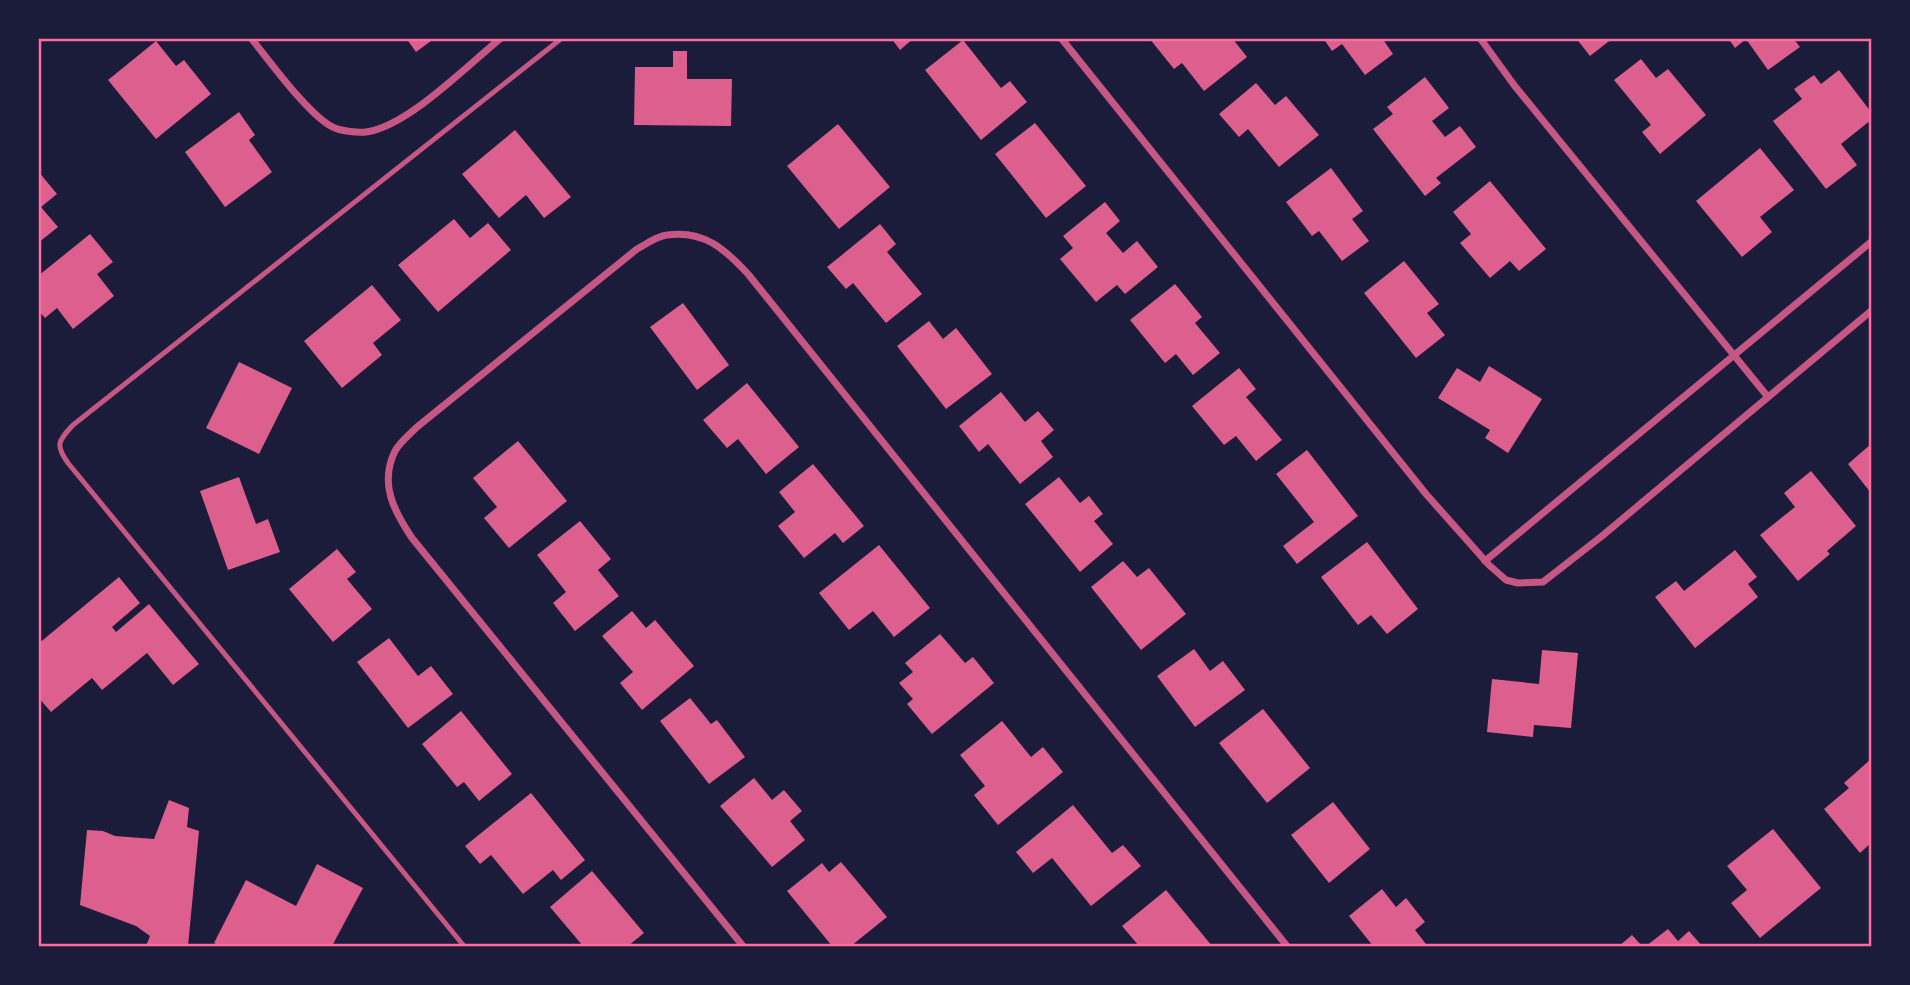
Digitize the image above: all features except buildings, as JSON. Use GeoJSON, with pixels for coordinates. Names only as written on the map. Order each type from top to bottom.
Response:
{"type":"FeatureCollection","features":[{"type":"Feature","properties":{"kind":"street"},"geometry":{"type":"LineString","coordinates":[[251,38],[309,108],[333,128],[365,133],[394,123],[419,106],[501,38]]}},
{"type":"Feature","properties":{"kind":"street"},"geometry":{"type":"LineString","coordinates":[[1061,38],[1426,494],[1485,561],[1506,580],[1518,583],[1543,582],[1602,536],[1871,311]]}},
{"type":"Feature","properties":{"kind":"street"},"geometry":{"type":"LineString","coordinates":[[1480,38],[1514,85],[1768,397]]}},
{"type":"Feature","properties":{"kind":"street"},"geometry":{"type":"LineString","coordinates":[[743,947],[412,538],[394,510],[387,480],[395,450],[417,427],[637,249],[665,234],[698,236],[726,250],[748,274],[1287,947]]}},
{"type":"Feature","properties":{"kind":"street"},"geometry":{"type":"LineString","coordinates":[[1485,561],[1871,242]]}},
{"type":"Feature","properties":{"kind":"lane"},"geometry":{"type":"LineString","coordinates":[[464,947],[68,463],[59,444],[73,425],[562,38]]}}]}
